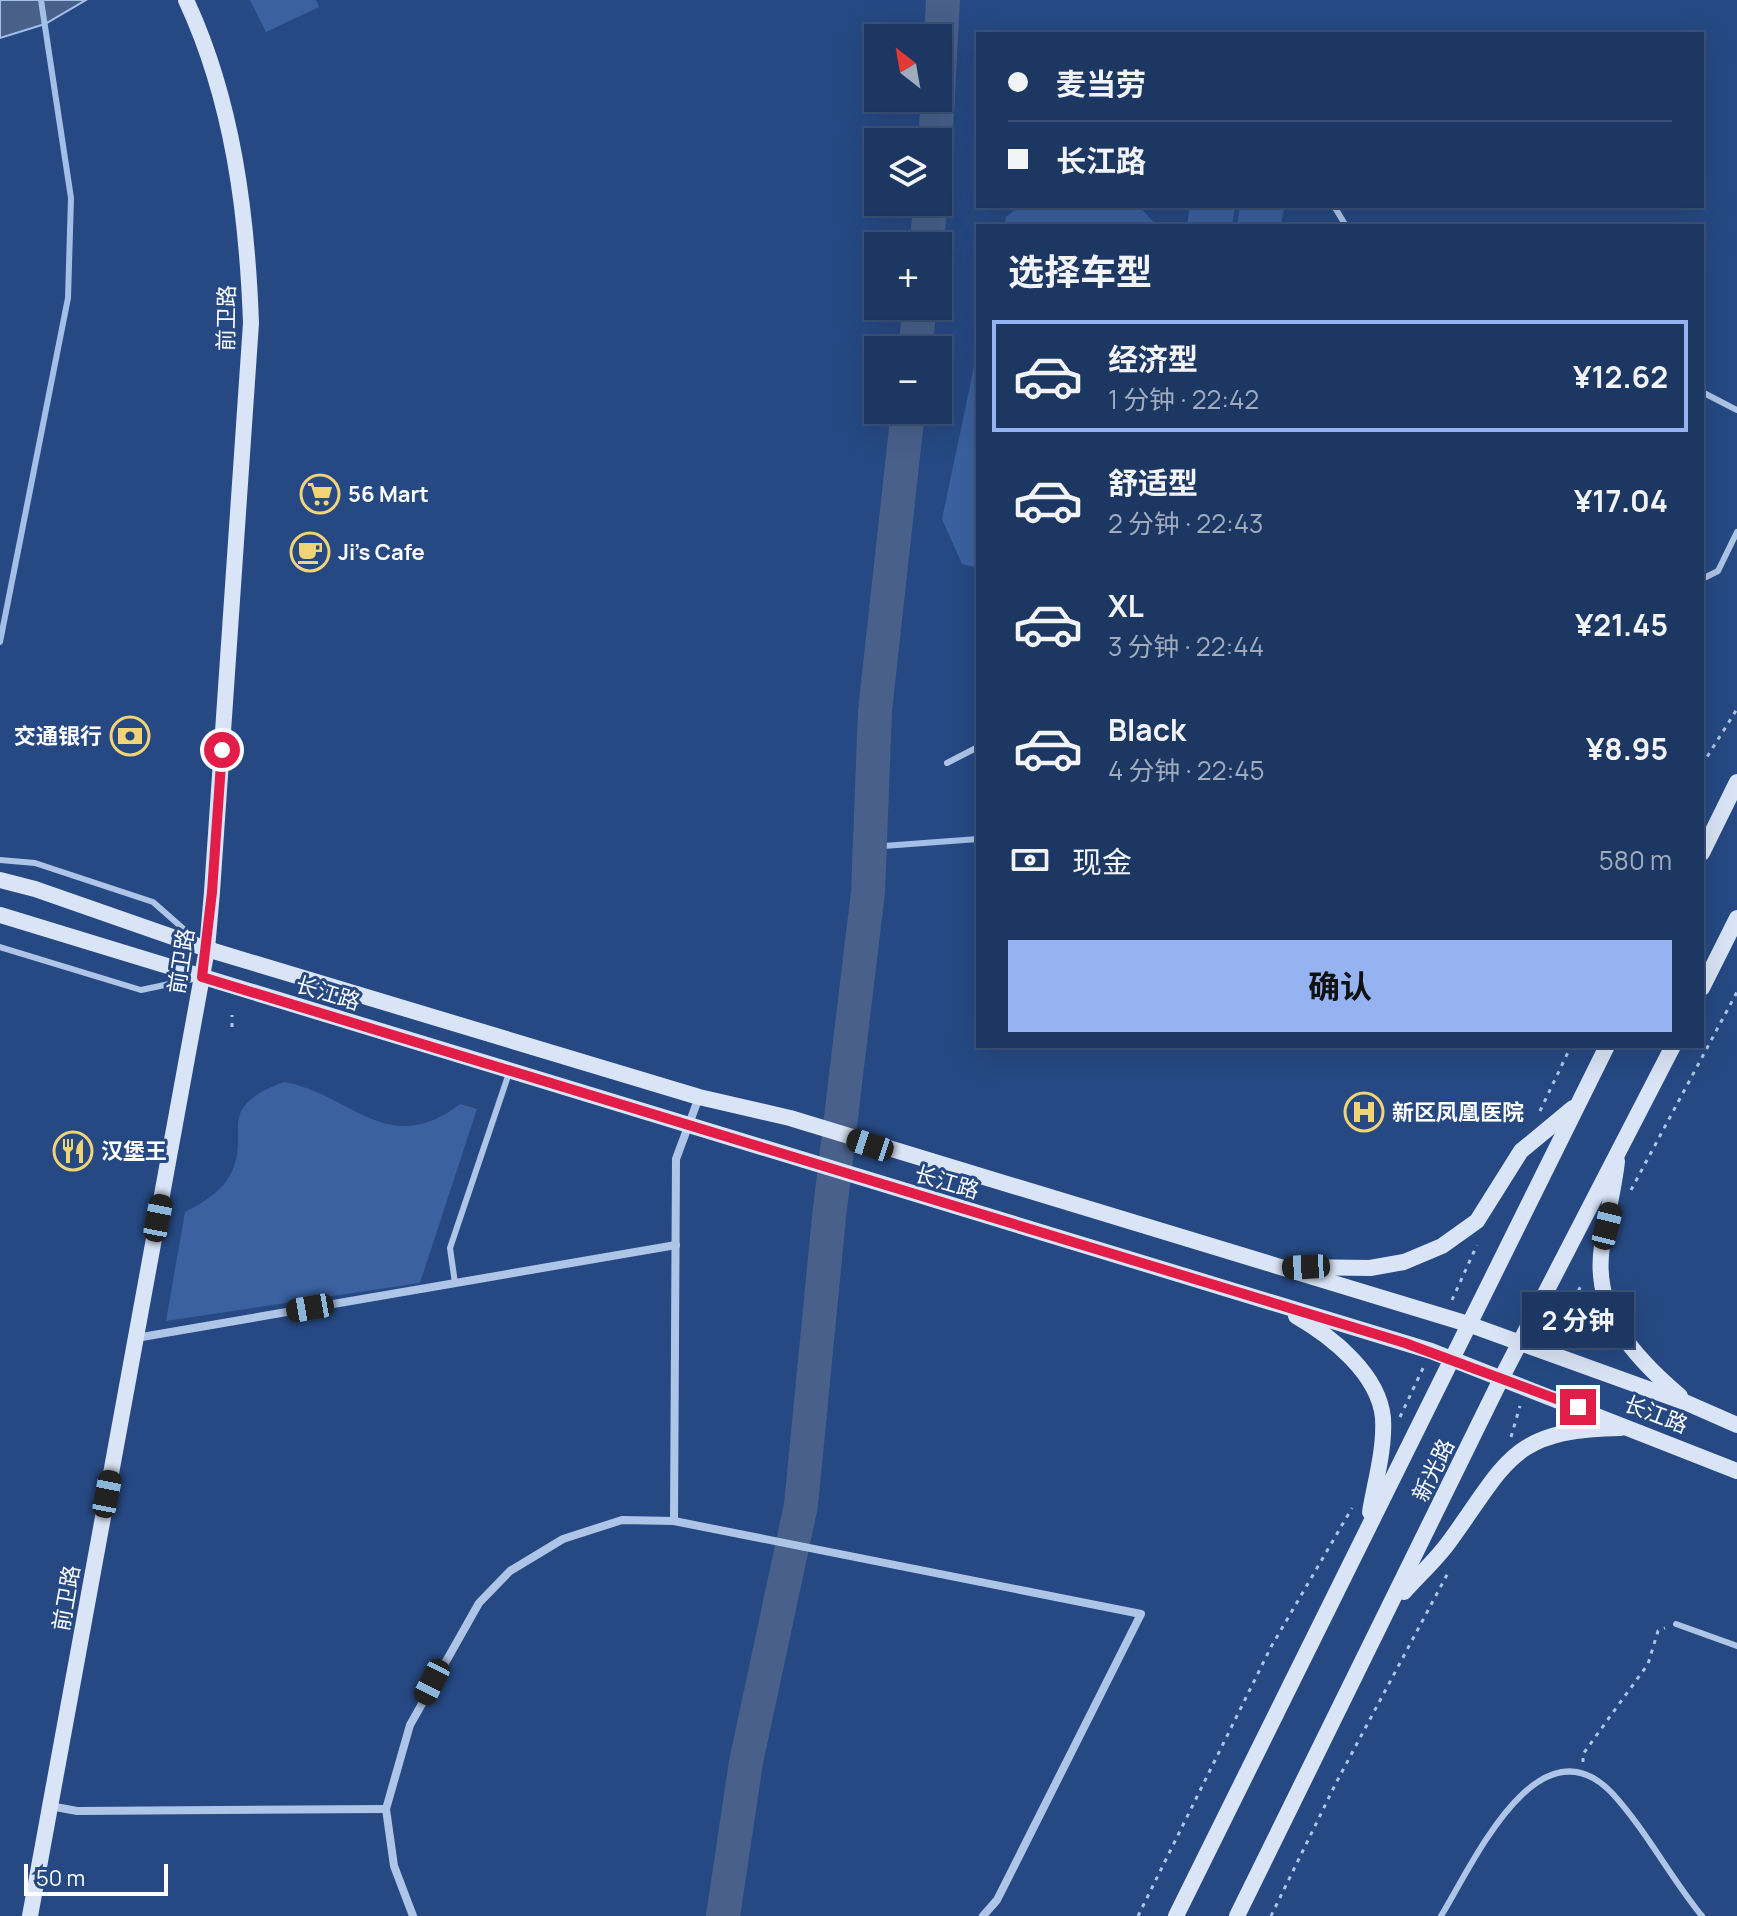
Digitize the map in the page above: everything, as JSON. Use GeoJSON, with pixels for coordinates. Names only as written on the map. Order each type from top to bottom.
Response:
{"type":"FeatureCollection","features":[{"type":"Feature","properties":{"kind":"main road","name":"前卫路"},"geometry":{"type":"LineString","coordinates":[[30,1916],[207,949],[251,323],[248,245],[236,162],[218,86],[188,3]]}},
{"type":"Feature","properties":{"kind":"main road"},"geometry":{"type":"LineString","coordinates":[[1704,849],[1737,782]]}},
{"type":"Feature","properties":{"kind":"main road","name":"长江路"},"geometry":{"type":"LineString","coordinates":[[0,880],[35,889],[207,949],[699,1097],[790,1118],[1468,1324],[1687,1403],[1737,1425]]}},
{"type":"Feature","properties":{"kind":"main road","name":"长江路"},"geometry":{"type":"LineString","coordinates":[[0,915],[509,1073],[1451,1358],[1737,1471]]}},
{"type":"Feature","properties":{"kind":"main road"},"geometry":{"type":"LineString","coordinates":[[1704,984],[1737,918]]}},
{"type":"Feature","properties":{"kind":"main road","name":"新光路"},"geometry":{"type":"LineString","coordinates":[[1176,1916],[1606,1048]]}},
{"type":"Feature","properties":{"kind":"main road","name":"新光路"},"geometry":{"type":"LineString","coordinates":[[1237,1916],[1502,1377],[1672,1048]]}},
{"type":"Feature","properties":{"kind":"main road"},"geometry":{"type":"LineString","coordinates":[[1281,1268],[1370,1268],[1404,1262],[1442,1246],[1477,1221],[1521,1151],[1577,1105]]}},
{"type":"Feature","properties":{"kind":"main road"},"geometry":{"type":"LineString","coordinates":[[1618,1153],[1612,1205],[1601,1248],[1602,1287],[1609,1313],[1625,1343],[1687,1403]]}},
{"type":"Feature","properties":{"kind":"main road"},"geometry":{"type":"LineString","coordinates":[[1274,1303],[1307,1322],[1355,1362],[1376,1397],[1383,1416],[1382,1442],[1368,1527]]}},
{"type":"Feature","properties":{"kind":"main road"},"geometry":{"type":"LineString","coordinates":[[1389,1608],[1448,1543],[1503,1463],[1527,1447],[1555,1435],[1581,1428],[1631,1428]]}},
{"type":"Feature","properties":{"kind":"street"},"geometry":{"type":"LineString","coordinates":[[674,1521],[676,1159],[699,1097]]}},
{"type":"Feature","properties":{"kind":"street"},"geometry":{"type":"LineString","coordinates":[[136,1338],[676,1245]]}},
{"type":"Feature","properties":{"kind":"street"},"geometry":{"type":"LineString","coordinates":[[413,1916],[394,1866],[386,1809],[410,1725],[437,1673],[479,1603],[510,1571],[563,1539],[622,1520],[674,1521],[1141,1614],[997,1900],[983,1916]]}},
{"type":"Feature","properties":{"kind":"street"},"geometry":{"type":"LineString","coordinates":[[50,1806],[77,1811],[386,1809]]}},
{"type":"Feature","properties":{"kind":"lane"},"geometry":{"type":"LineString","coordinates":[[1704,393],[1737,410]]}},
{"type":"Feature","properties":{"kind":"lane"},"geometry":{"type":"LineString","coordinates":[[1704,578],[1718,571],[1737,532]]}},
{"type":"Feature","properties":{"kind":"lane"},"geometry":{"type":"LineString","coordinates":[[947,763],[976,748]]}},
{"type":"Feature","properties":{"kind":"lane"},"geometry":{"type":"LineString","coordinates":[[0,860],[35,863],[153,902],[207,949]]}},
{"type":"Feature","properties":{"kind":"lane"},"geometry":{"type":"LineString","coordinates":[[0,947],[141,990],[202,977]]}},
{"type":"Feature","properties":{"kind":"lane"},"geometry":{"type":"LineString","coordinates":[[455,1283],[450,1248],[509,1073]]}},
{"type":"Feature","properties":{"kind":"lane"},"geometry":{"type":"LineString","coordinates":[[1676,1624],[1737,1646]]}},
{"type":"Feature","properties":{"kind":"lane"},"geometry":{"type":"LineString","coordinates":[[1441,1916],[1513,1800],[1546,1774],[1582,1773],[1611,1792],[1702,1916]]}},
{"type":"Feature","properties":{"kind":"path"},"geometry":{"type":"LineString","coordinates":[[1704,762],[1737,709]]}},
{"type":"Feature","properties":{"kind":"path"},"geometry":{"type":"LineString","coordinates":[[232,1015],[232,1027]]}},
{"type":"Feature","properties":{"kind":"path"},"geometry":{"type":"LineString","coordinates":[[1582,1773],[1583,1754],[1648,1664],[1658,1631],[1676,1624]]}},
{"type":"Feature","properties":{"kind":"shaded area"},"geometry":{"type":"Polygon","coordinates":[[[0,0],[86,0],[45,24],[0,38],[0,0]]]}},
{"type":"Feature","properties":{"kind":"shaded area"},"geometry":{"type":"Polygon","coordinates":[[[250,0],[316,0],[319,7],[266,32],[250,0]]]}},
{"type":"Feature","properties":{"kind":"shaded area"},"geometry":{"type":"Polygon","coordinates":[[[1017,208],[1141,208],[1155,224],[1004,224],[1006,217],[1017,208]]]}},
{"type":"Feature","properties":{"kind":"shaded area"},"geometry":{"type":"Polygon","coordinates":[[[1190,208],[1235,208],[1232,224],[1187,224],[1190,208]]]}},
{"type":"Feature","properties":{"kind":"shaded area"},"geometry":{"type":"Polygon","coordinates":[[[1240,208],[1284,208],[1281,224],[1237,224],[1240,208]]]}},
{"type":"Feature","properties":{"kind":"shaded area"},"geometry":{"type":"Polygon","coordinates":[[[976,358],[976,568],[962,564],[942,519],[976,358]]]}},
{"type":"Feature","properties":{"kind":"shaded area"},"geometry":{"type":"Polygon","coordinates":[[[284,1082],[308,1088],[390,1125],[411,1126],[434,1120],[460,1104],[477,1109],[420,1283],[166,1321],[185,1212],[208,1199],[231,1174],[237,1152],[238,1122],[243,1108],[256,1095],[284,1082]]]}},
{"type":"Feature","properties":{"kind":"waterway"},"geometry":{"type":"LineString","coordinates":[[0,642],[68,298],[71,198],[41,0]]}},
{"type":"Feature","properties":{"kind":"waterway"},"geometry":{"type":"LineString","coordinates":[[942,24],[943,0]]}},
{"type":"Feature","properties":{"kind":"waterway"},"geometry":{"type":"LineString","coordinates":[[936,128],[937,112]]}},
{"type":"Feature","properties":{"kind":"waterway"},"geometry":{"type":"LineString","coordinates":[[928,232],[929,216]]}},
{"type":"Feature","properties":{"kind":"waterway"},"geometry":{"type":"LineString","coordinates":[[917,336],[918,320]]}},
{"type":"Feature","properties":{"kind":"waterway"},"geometry":{"type":"LineString","coordinates":[[723,1916],[746,1762],[801,1505],[829,1217],[868,892],[875,711],[906,424]]}},
{"type":"Feature","properties":{"kind":"waterway"},"geometry":{"type":"LineString","coordinates":[[870,847],[976,839]]}},
{"type":"Feature","properties":{"kind":"place","name":"56 Mart"},"geometry":{"type":"Point","coordinates":[320,494]}},
{"type":"Feature","properties":{"kind":"place","name":"Ji's Cafe"},"geometry":{"type":"Point","coordinates":[310,552]}},
{"type":"Feature","properties":{"kind":"place","name":"交通银行"},"geometry":{"type":"Point","coordinates":[130,736]}},
{"type":"Feature","properties":{"kind":"place","name":"新区凤凰医院"},"geometry":{"type":"Point","coordinates":[1364,1112]}},
{"type":"Feature","properties":{"kind":"place","name":"汉堡王"},"geometry":{"type":"Point","coordinates":[73,1151]}},
{"type":"Feature","properties":{"kind":"route"},"geometry":{"type":"LineString","coordinates":[[222,750],[207,949],[202,977],[1431,1351],[1578,1407]]}}]}
